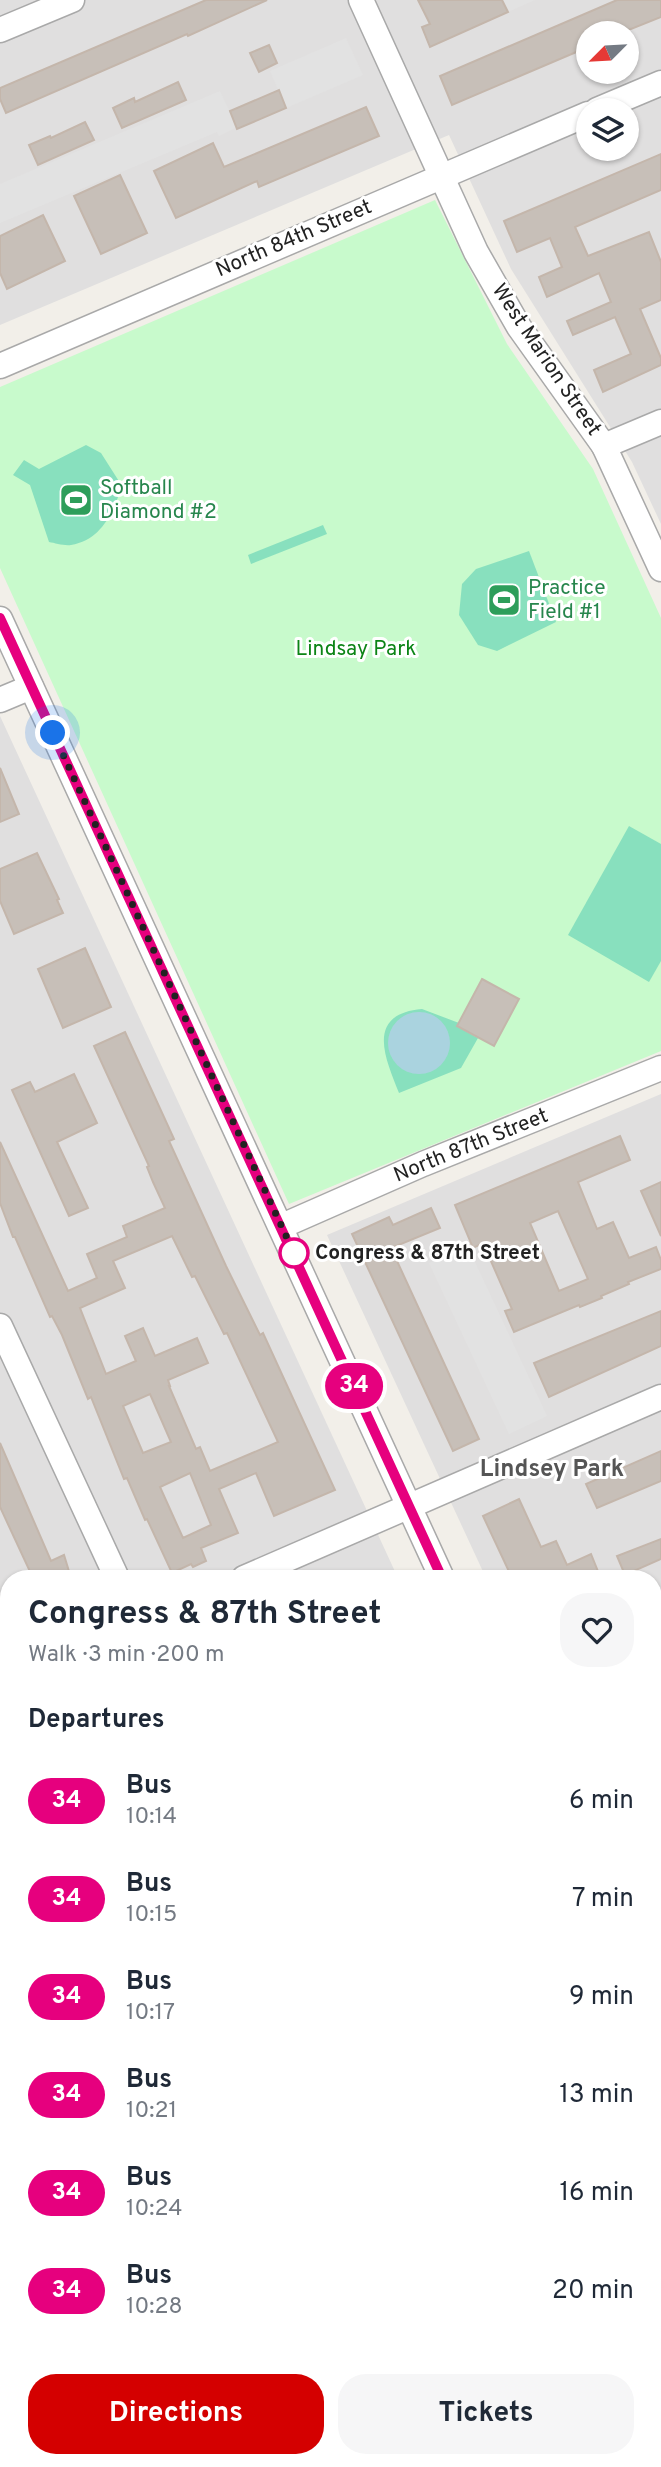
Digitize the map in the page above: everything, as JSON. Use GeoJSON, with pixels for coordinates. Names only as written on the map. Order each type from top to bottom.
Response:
{"type":"FeatureCollection","features":[{"type":"Feature","properties":{"kind":"street"},"geometry":{"type":"LineString","coordinates":[[0,30],[72,0]]}},
{"type":"Feature","properties":{"kind":"street","name":"West Marion Street"},"geometry":{"type":"LineString","coordinates":[[361,0],[476,252],[519,327],[604,446],[661,569]]}},
{"type":"Feature","properties":{"kind":"street"},"geometry":{"type":"LineString","coordinates":[[625,98],[661,83]]}},
{"type":"Feature","properties":{"kind":"street","name":"North 84th Street"},"geometry":{"type":"LineString","coordinates":[[0,366],[576,119]]}},
{"type":"Feature","properties":{"kind":"street"},"geometry":{"type":"LineString","coordinates":[[604,446],[661,422]]}},
{"type":"Feature","properties":{"kind":"street"},"geometry":{"type":"LineString","coordinates":[[0,619],[438,1570]]}},
{"type":"Feature","properties":{"kind":"street"},"geometry":{"type":"LineString","coordinates":[[0,700],[31,687]]}},
{"type":"Feature","properties":{"kind":"street","name":"North 87th Street"},"geometry":{"type":"LineString","coordinates":[[282,1226],[419,1166],[661,1068]]}},
{"type":"Feature","properties":{"kind":"street"},"geometry":{"type":"LineString","coordinates":[[0,1326],[113,1570]]}},
{"type":"Feature","properties":{"kind":"street"},"geometry":{"type":"LineString","coordinates":[[262,1570],[661,1397]]}},
{"type":"Feature","properties":{"kind":"shaded area"},"geometry":{"type":"Polygon","coordinates":[[[0,0],[661,0],[661,524],[632,462],[511,269],[449,135],[0,325],[0,0]]]}},
{"type":"Feature","properties":{"kind":"shaded area"},"geometry":{"type":"Polygon","coordinates":[[[502,0],[535,0],[508,12],[502,0]]]}},
{"type":"Feature","properties":{"kind":"shaded area"},"geometry":{"type":"Polygon","coordinates":[[[346,38],[363,75],[286,108],[270,71],[346,38]]]}},
{"type":"Feature","properties":{"kind":"shaded area"},"geometry":{"type":"Polygon","coordinates":[[[220,91],[237,127],[219,136],[217,132],[0,223],[0,184],[220,91]]]}},
{"type":"Feature","properties":{"kind":"shaded area"},"geometry":{"type":"Polygon","coordinates":[[[0,716],[394,1570],[0,1570],[0,716]]]}},
{"type":"Feature","properties":{"kind":"shaded area"},"geometry":{"type":"Polygon","coordinates":[[[661,1094],[661,1570],[482,1570],[327,1235],[661,1094]]]}},
{"type":"Feature","properties":{"kind":"shaded area"},"geometry":{"type":"Polygon","coordinates":[[[467,1245],[547,1416],[509,1434],[429,1263],[467,1245]]]}},
{"type":"Feature","properties":{"kind":"green space","name":"Lindsay Park"},"geometry":{"type":"Polygon","coordinates":[[[435,200],[507,344],[593,469],[661,618],[661,1051],[289,1204],[0,568],[0,387],[435,200]]]}},
{"type":"Feature","properties":{"kind":"green space","name":"Softball Diamond #2"},"geometry":{"type":"Polygon","coordinates":[[[86,445],[101,453],[122,486],[110,515],[91,537],[71,545],[49,542],[30,485],[13,475],[24,460],[39,469],[86,445]]]}},
{"type":"Feature","properties":{"kind":"green space"},"geometry":{"type":"Polygon","coordinates":[[[323,525],[327,534],[251,564],[248,555],[323,525]]]}},
{"type":"Feature","properties":{"kind":"green space","name":"Practice Field #1"},"geometry":{"type":"Polygon","coordinates":[[[529,551],[556,622],[497,651],[478,645],[459,615],[462,584],[476,569],[529,551]]]}},
{"type":"Feature","properties":{"kind":"green space"},"geometry":{"type":"Polygon","coordinates":[[[629,826],[661,844],[661,961],[649,982],[568,935],[629,826]]]}},
{"type":"Feature","properties":{"kind":"green space"},"geometry":{"type":"Polygon","coordinates":[[[422,1009],[459,1023],[458,1027],[478,1038],[461,1068],[399,1093],[385,1052],[386,1029],[392,1019],[422,1009]]]}},
{"type":"Feature","properties":{"kind":"water"},"geometry":{"type":"Polygon","coordinates":[[[419,1012],[441,1021],[450,1043],[441,1065],[419,1074],[397,1065],[388,1043],[397,1021],[419,1012]]]}},
{"type":"Feature","properties":{"kind":"building"},"geometry":{"type":"Polygon","coordinates":[[[206,0],[267,0],[6,113],[0,99],[0,88],[206,0]]]}},
{"type":"Feature","properties":{"kind":"building"},"geometry":{"type":"Polygon","coordinates":[[[418,0],[502,0],[508,12],[430,47],[422,27],[430,24],[418,0]]]}},
{"type":"Feature","properties":{"kind":"building"},"geometry":{"type":"Polygon","coordinates":[[[617,0],[661,0],[661,17],[639,26],[639,21],[576,21],[576,52],[452,105],[440,76],[617,0]]]}},
{"type":"Feature","properties":{"kind":"building"},"geometry":{"type":"Polygon","coordinates":[[[269,45],[277,63],[259,72],[250,53],[269,45]]]}},
{"type":"Feature","properties":{"kind":"building"},"geometry":{"type":"Polygon","coordinates":[[[178,82],[186,100],[122,128],[113,108],[134,98],[135,102],[178,82]]]}},
{"type":"Feature","properties":{"kind":"building"},"geometry":{"type":"Polygon","coordinates":[[[279,90],[286,108],[237,129],[230,111],[279,90]]]}},
{"type":"Feature","properties":{"kind":"building"},"geometry":{"type":"Polygon","coordinates":[[[366,107],[379,136],[259,187],[257,181],[176,218],[154,171],[213,143],[224,167],[366,107]]]}},
{"type":"Feature","properties":{"kind":"building"},"geometry":{"type":"Polygon","coordinates":[[[85,122],[94,140],[38,165],[29,145],[85,122]]]}},
{"type":"Feature","properties":{"kind":"building"},"geometry":{"type":"Polygon","coordinates":[[[661,154],[661,190],[575,227],[588,256],[649,232],[661,262],[661,300],[640,309],[661,358],[661,365],[603,392],[594,370],[631,354],[615,317],[573,335],[567,321],[611,302],[599,273],[547,297],[539,277],[562,267],[550,238],[517,252],[504,221],[661,154]]]}},
{"type":"Feature","properties":{"kind":"building"},"geometry":{"type":"Polygon","coordinates":[[[120,175],[147,233],[101,254],[74,196],[120,175]]]}},
{"type":"Feature","properties":{"kind":"building"},"geometry":{"type":"Polygon","coordinates":[[[43,215],[65,261],[7,289],[0,273],[0,236],[43,215]]]}},
{"type":"Feature","properties":{"kind":"building"},"geometry":{"type":"Polygon","coordinates":[[[0,768],[19,814],[0,822],[0,768]]]}},
{"type":"Feature","properties":{"kind":"building"},"geometry":{"type":"Polygon","coordinates":[[[37,853],[63,913],[14,934],[0,901],[0,869],[37,853]]]}},
{"type":"Feature","properties":{"kind":"building"},"geometry":{"type":"Polygon","coordinates":[[[85,948],[111,1007],[63,1028],[38,969],[85,948]]]}},
{"type":"Feature","properties":{"kind":"building"},"geometry":{"type":"Polygon","coordinates":[[[482,979],[519,999],[494,1046],[457,1026],[482,979]]]}},
{"type":"Feature","properties":{"kind":"building"},"geometry":{"type":"Polygon","coordinates":[[[125,1032],[174,1139],[169,1141],[226,1266],[260,1335],[263,1333],[335,1490],[274,1516],[256,1473],[219,1489],[238,1533],[201,1548],[206,1561],[178,1570],[171,1570],[127,1478],[124,1479],[91,1397],[88,1399],[62,1335],[52,1316],[50,1317],[0,1203],[0,1142],[68,1291],[97,1278],[87,1254],[127,1237],[123,1226],[165,1208],[147,1167],[149,1166],[94,1046],[125,1032]],[[172,1236],[113,1261],[125,1288],[80,1308],[106,1374],[136,1361],[125,1336],[143,1328],[155,1356],[197,1338],[208,1363],[168,1380],[196,1449],[200,1447],[210,1471],[278,1442],[227,1333],[224,1334],[195,1276],[192,1277],[172,1236]],[[150,1394],[123,1406],[143,1453],[171,1442],[150,1394]],[[190,1473],[160,1487],[183,1538],[211,1525],[190,1473]]]}},
{"type":"Feature","properties":{"kind":"building"},"geometry":{"type":"Polygon","coordinates":[[[74,1074],[97,1123],[57,1142],[88,1208],[69,1216],[12,1090],[30,1082],[35,1092],[74,1074]]]}},
{"type":"Feature","properties":{"kind":"building"},"geometry":{"type":"Polygon","coordinates":[[[620,1136],[630,1160],[578,1182],[597,1229],[613,1222],[629,1258],[656,1247],[661,1269],[628,1282],[629,1284],[601,1296],[602,1298],[514,1332],[505,1311],[512,1309],[483,1243],[473,1248],[455,1205],[620,1136]],[[558,1211],[530,1223],[559,1291],[588,1279],[558,1211]]]}},
{"type":"Feature","properties":{"kind":"building"},"geometry":{"type":"Polygon","coordinates":[[[661,1182],[661,1236],[641,1191],[661,1182]]]}},
{"type":"Feature","properties":{"kind":"building"},"geometry":{"type":"Polygon","coordinates":[[[431,1208],[440,1228],[391,1248],[479,1439],[453,1451],[352,1234],[389,1217],[393,1225],[431,1208]]]}},
{"type":"Feature","properties":{"kind":"building"},"geometry":{"type":"Polygon","coordinates":[[[661,1311],[661,1346],[549,1397],[534,1363],[661,1311]]]}},
{"type":"Feature","properties":{"kind":"building"},"geometry":{"type":"Polygon","coordinates":[[[0,1443],[51,1561],[64,1555],[69,1570],[29,1570],[0,1507],[0,1443]]]}},
{"type":"Feature","properties":{"kind":"building"},"geometry":{"type":"Polygon","coordinates":[[[661,1451],[661,1481],[597,1508],[586,1484],[661,1451]]]}},
{"type":"Feature","properties":{"kind":"building"},"geometry":{"type":"Polygon","coordinates":[[[519,1499],[541,1547],[556,1541],[567,1565],[591,1554],[597,1570],[508,1570],[483,1516],[519,1499]]]}},
{"type":"Feature","properties":{"kind":"building"},"geometry":{"type":"Polygon","coordinates":[[[661,1539],[661,1559],[636,1570],[623,1570],[617,1556],[661,1539]]]}},
{"type":"Feature","properties":{"kind":"bus line","name":"34"},"geometry":{"type":"LineString","coordinates":[[0,618],[438,1570]]}},
{"type":"Feature","properties":{"kind":"place","name":"Softball Diamond #2"},"geometry":{"type":"Point","coordinates":[76,500]}},
{"type":"Feature","properties":{"kind":"place","name":"Practice Field #1"},"geometry":{"type":"Point","coordinates":[504,600]}},
{"type":"Feature","properties":{"kind":"place","name":"Congress & 87th Street"},"geometry":{"type":"Point","coordinates":[294,1253]}},
{"type":"Feature","properties":{"kind":"district","name":"Lindsey Park"},"geometry":{"type":"Point","coordinates":[552,1470]}},
{"type":"Feature","properties":{"kind":"route"},"geometry":{"type":"LineString","coordinates":[[53,733],[294,1253]]}}]}
